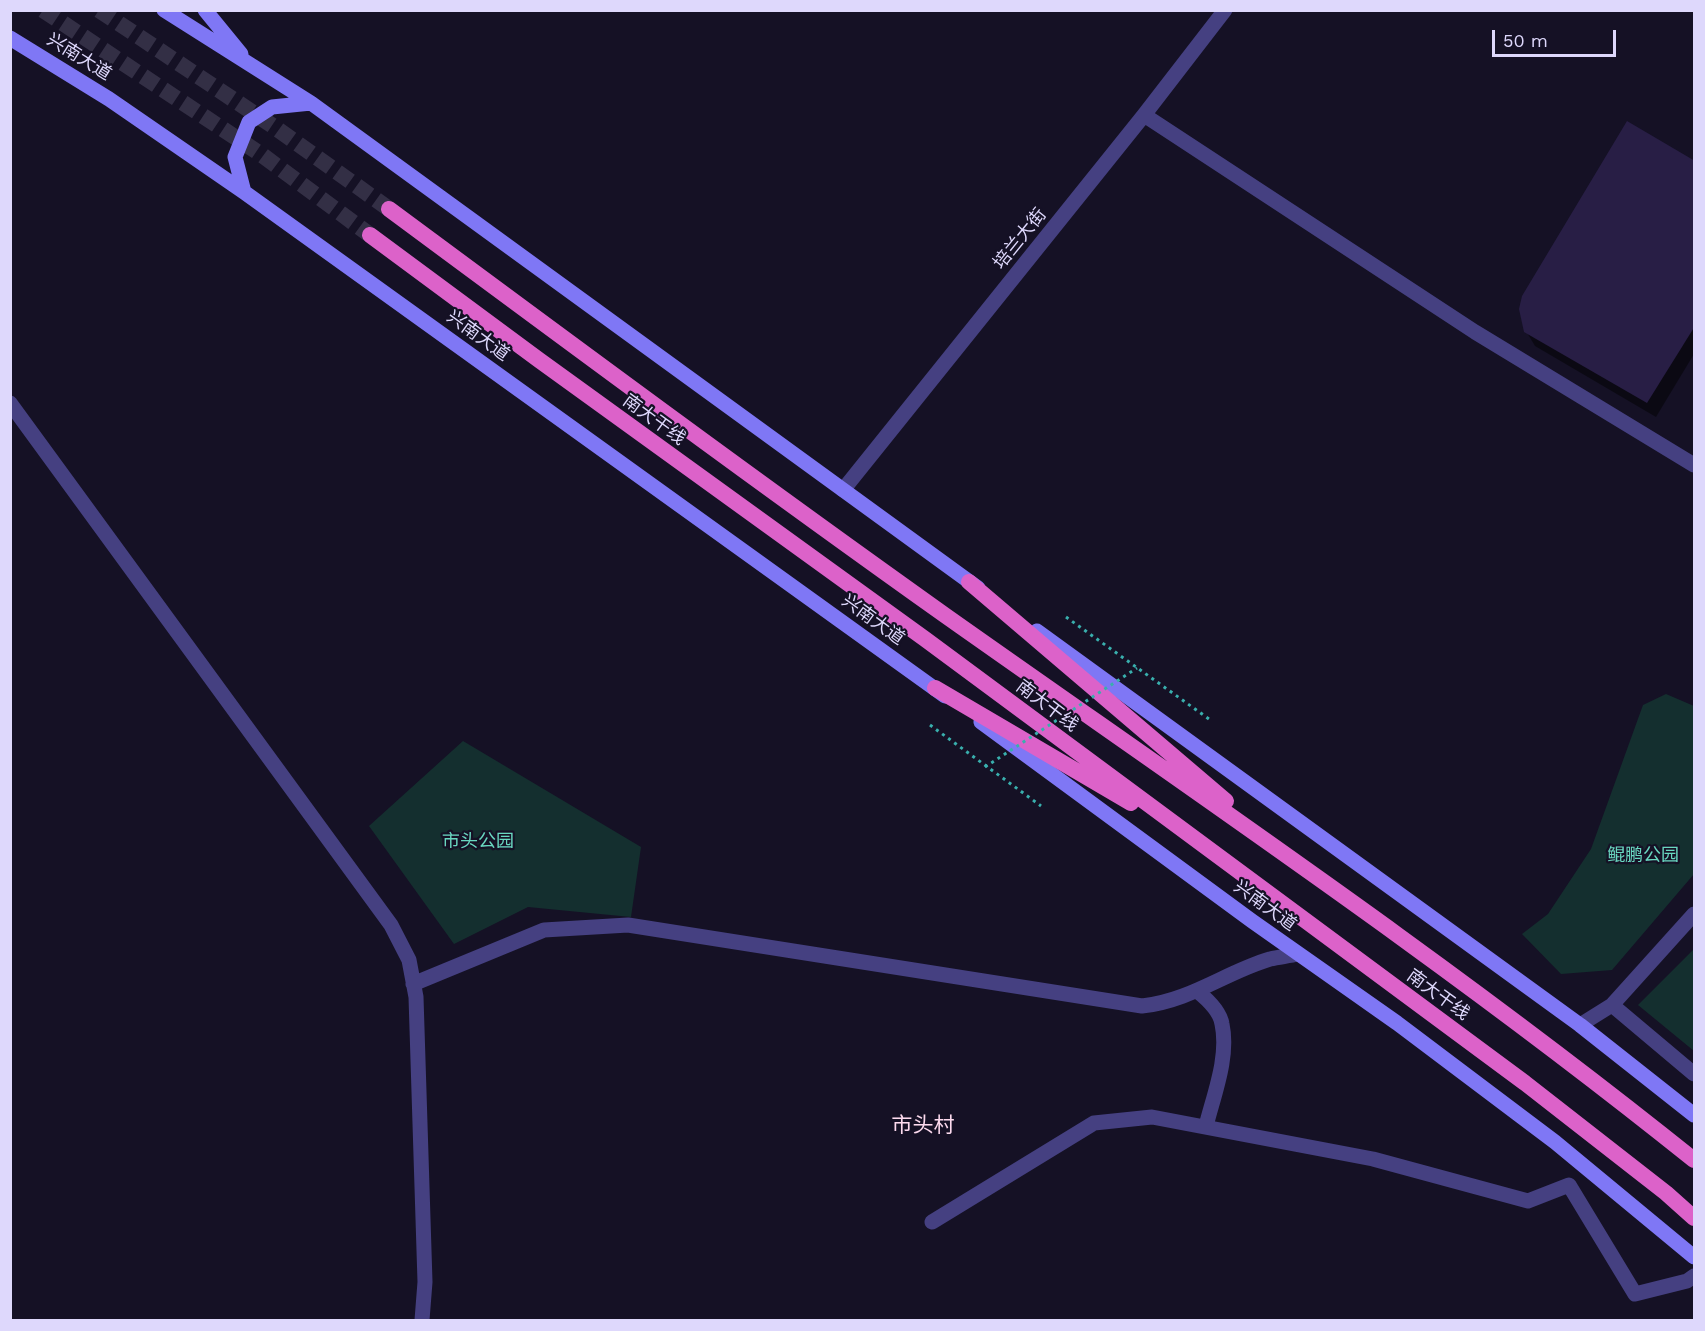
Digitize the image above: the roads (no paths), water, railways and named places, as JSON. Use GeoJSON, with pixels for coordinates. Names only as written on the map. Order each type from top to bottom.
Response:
{"type":"FeatureCollection","features":[{"type":"Feature","properties":{"kind":"highway","name":"南大干线"},"geometry":{"type":"LineString","coordinates":[[389,209],[942,613],[1441,964],[1695,1160]]}},
{"type":"Feature","properties":{"kind":"highway","name":"南大干线"},"geometry":{"type":"LineString","coordinates":[[370,235],[548,367],[925,639],[1525,1083],[1695,1218]]}},
{"type":"Feature","properties":{"kind":"highway"},"geometry":{"type":"LineString","coordinates":[[969,582],[1304,868]]}},
{"type":"Feature","properties":{"kind":"highway"},"geometry":{"type":"LineString","coordinates":[[935,688],[1204,847]]}},
{"type":"Feature","properties":{"kind":"main road"},"geometry":{"type":"LineString","coordinates":[[164,10],[311,103],[1581,1025],[1695,1115]]}},
{"type":"Feature","properties":{"kind":"main road"},"geometry":{"type":"LineString","coordinates":[[205,10],[251,65]]}},
{"type":"Feature","properties":{"kind":"main road","name":"兴南大道"},"geometry":{"type":"LineString","coordinates":[[10,38],[109,99],[244,192],[935,688],[1298,954],[1397,1023],[1555,1142],[1695,1257]]}},
{"type":"Feature","properties":{"kind":"main road"},"geometry":{"type":"LineString","coordinates":[[244,192],[235,157],[249,122],[272,107],[311,103]]}},
{"type":"Feature","properties":{"kind":"street","name":"培兰大街"},"geometry":{"type":"LineString","coordinates":[[843,490],[1144,115],[1225,10]]}},
{"type":"Feature","properties":{"kind":"street"},"geometry":{"type":"LineString","coordinates":[[1144,115],[1475,332],[1695,465]]}},
{"type":"Feature","properties":{"kind":"street"},"geometry":{"type":"LineString","coordinates":[[10,403],[391,925],[409,960],[416,997],[425,1282],[422,1320]]}},
{"type":"Feature","properties":{"kind":"street"},"geometry":{"type":"LineString","coordinates":[[1581,1025],[1612,1005],[1695,914]]}},
{"type":"Feature","properties":{"kind":"street"},"geometry":{"type":"LineString","coordinates":[[413,984],[544,930],[628,925],[1142,1006],[1161,1004],[1269,960],[1298,954]]}},
{"type":"Feature","properties":{"kind":"street"},"geometry":{"type":"LineString","coordinates":[[1197,991],[1210,1002],[1222,1022],[1224,1053],[1206,1126]]}},
{"type":"Feature","properties":{"kind":"street"},"geometry":{"type":"LineString","coordinates":[[1612,1005],[1695,1074]]}},
{"type":"Feature","properties":{"kind":"street"},"geometry":{"type":"LineString","coordinates":[[932,1222],[1094,1123],[1152,1117],[1373,1159],[1528,1201],[1569,1185],[1635,1294],[1687,1281],[1695,1276]]}},
{"type":"Feature","properties":{"kind":"tunnel"},"geometry":{"type":"LineString","coordinates":[[43,10],[262,155],[370,235]]}},
{"type":"Feature","properties":{"kind":"tunnel"},"geometry":{"type":"LineString","coordinates":[[99,10],[273,126],[389,209]]}},
{"type":"Feature","properties":{"kind":"district","name":"市头村"},"geometry":{"type":"Point","coordinates":[923,1126]}},
{"type":"Feature","properties":{"kind":"park label","name":"市头公园"},"geometry":{"type":"Point","coordinates":[478,842]}},
{"type":"Feature","properties":{"kind":"park label","name":"鲲鹏公园"},"geometry":{"type":"Point","coordinates":[1643,856]}}]}
